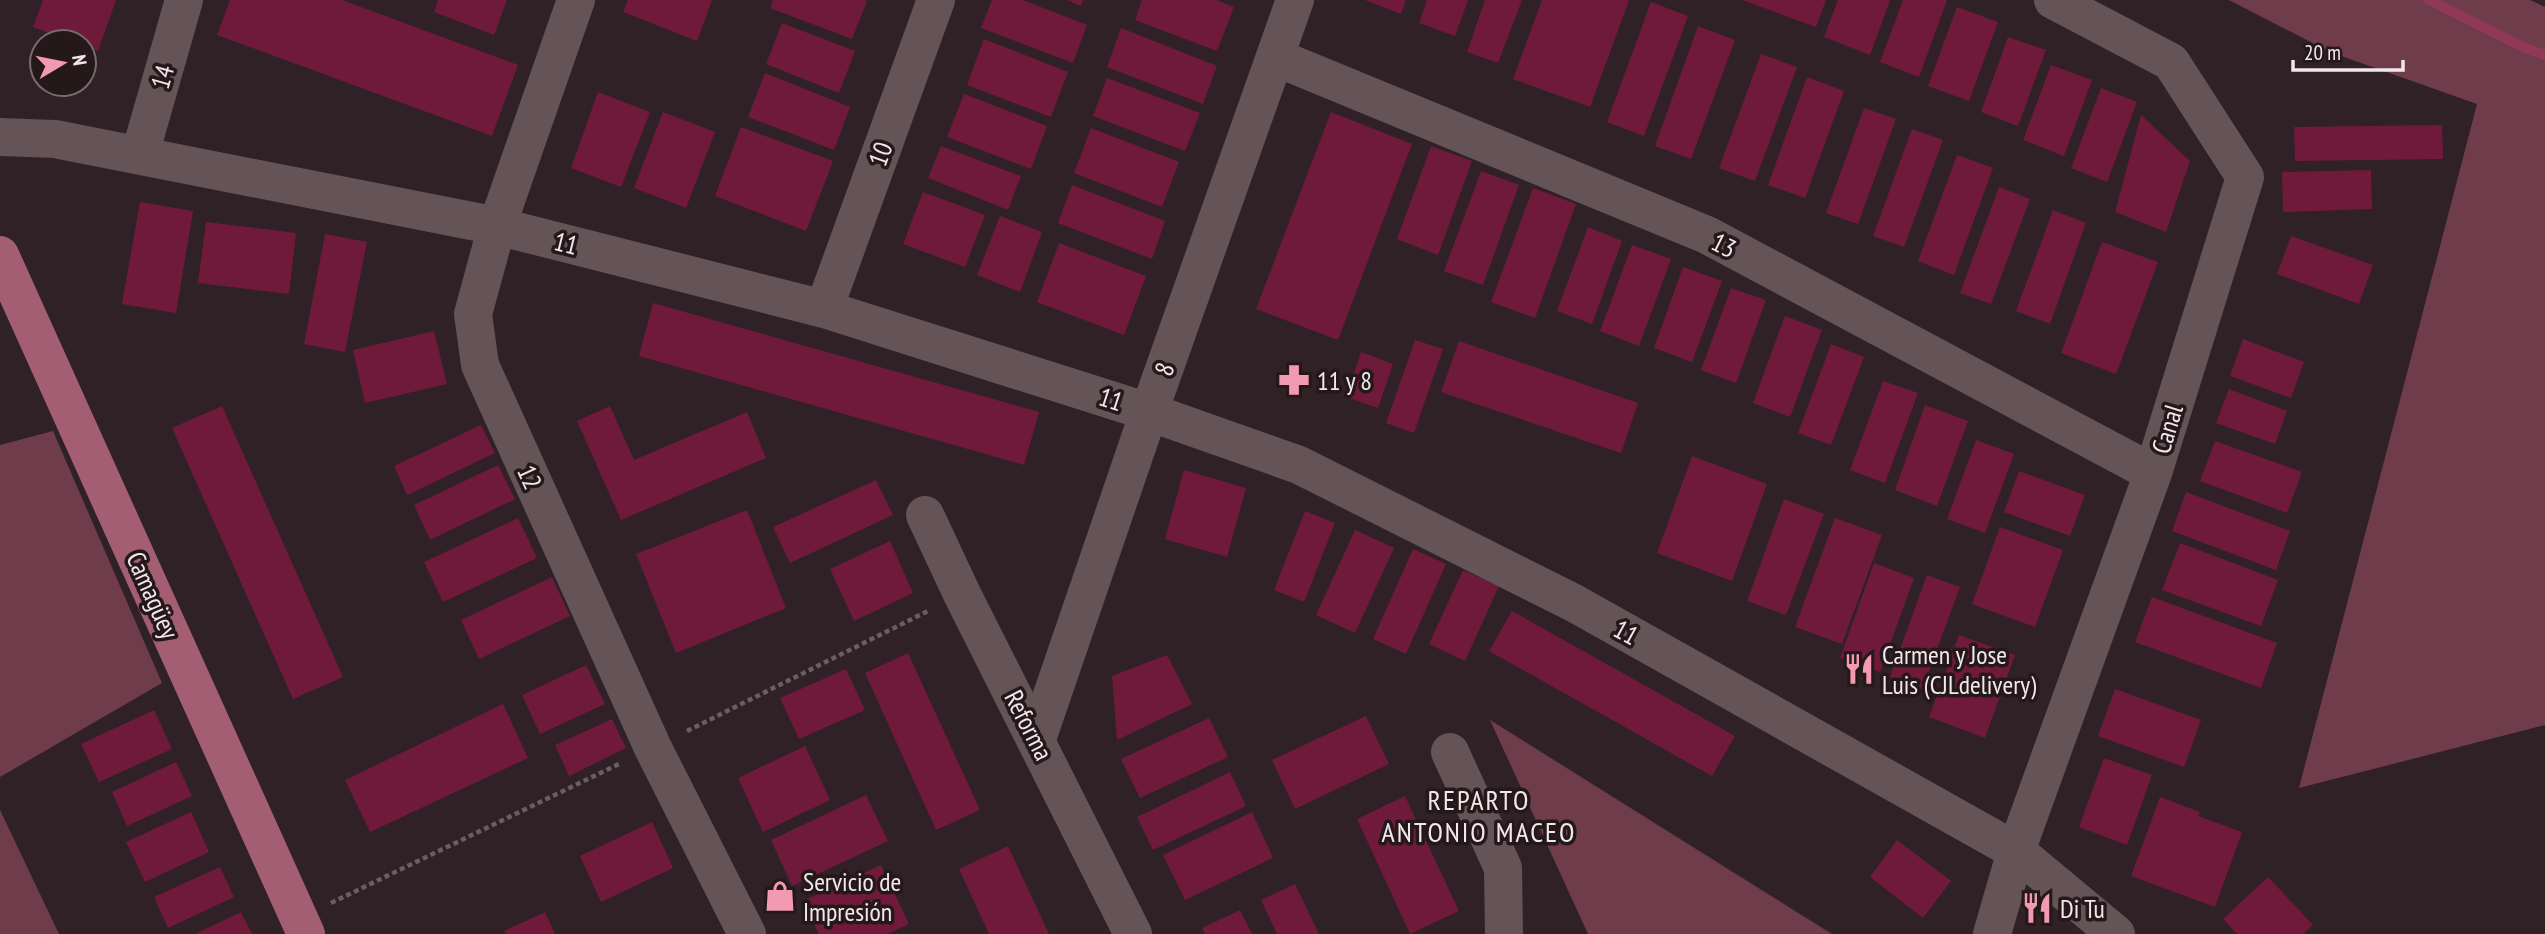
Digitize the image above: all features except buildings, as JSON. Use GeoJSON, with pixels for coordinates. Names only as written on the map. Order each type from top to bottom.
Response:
{"type":"FeatureCollection","features":[{"type":"Feature","properties":{"kind":"main road","name":"Camagüey"},"geometry":{"type":"LineString","coordinates":[[0,255],[306,934]]}},
{"type":"Feature","properties":{"kind":"street","name":"14"},"geometry":{"type":"LineString","coordinates":[[139,154],[184,0]]}},
{"type":"Feature","properties":{"kind":"street","name":"12"},"geometry":{"type":"LineString","coordinates":[[576,0],[497,226],[473,314],[480,366],[653,748],[747,934]]}},
{"type":"Feature","properties":{"kind":"street","name":"10"},"geometry":{"type":"LineString","coordinates":[[824,309],[936,0]]}},
{"type":"Feature","properties":{"kind":"street","name":"8"},"geometry":{"type":"LineString","coordinates":[[1037,739],[1295,0]]}},
{"type":"Feature","properties":{"kind":"street","name":"Canal"},"geometry":{"type":"LineString","coordinates":[[1992,934],[2016,852],[2153,473],[2245,177],[2171,62],[2053,0]]}},
{"type":"Feature","properties":{"kind":"street","name":"13"},"geometry":{"type":"LineString","coordinates":[[1275,57],[1707,236],[2153,473]]}},
{"type":"Feature","properties":{"kind":"street","name":"11"},"geometry":{"type":"LineString","coordinates":[[0,137],[55,139],[139,154],[497,226],[824,309],[1149,412],[1298,465],[1574,603],[2016,852],[2116,934]]}},
{"type":"Feature","properties":{"kind":"street","name":"Reforma"},"geometry":{"type":"LineString","coordinates":[[925,515],[1133,934]]}},
{"type":"Feature","properties":{"kind":"street"},"geometry":{"type":"LineString","coordinates":[[1450,752],[1503,868],[1504,934]]}},
{"type":"Feature","properties":{"kind":"shaded area"},"geometry":{"type":"Polygon","coordinates":[[[2229,0],[2530,0],[2545,7],[2545,725],[2299,788],[2477,104],[2330,52],[2229,0]]]}},
{"type":"Feature","properties":{"kind":"shaded area"},"geometry":{"type":"Polygon","coordinates":[[[53,431],[162,683],[0,777],[0,445],[53,431]]]}},
{"type":"Feature","properties":{"kind":"shaded area"},"geometry":{"type":"Polygon","coordinates":[[[1490,720],[1832,934],[1588,934],[1490,720]]]}},
{"type":"Feature","properties":{"kind":"shaded area"},"geometry":{"type":"Polygon","coordinates":[[[0,810],[59,934],[0,934],[0,810]]]}},
{"type":"Feature","properties":{"kind":"waterway"},"geometry":{"type":"LineString","coordinates":[[2429,0],[2525,48],[2545,55]]}},
{"type":"Feature","properties":{"kind":"place","name":"11 y 8"},"geometry":{"type":"Point","coordinates":[1294,380]}},
{"type":"Feature","properties":{"kind":"place","name":"Carmen y Jose Luis (CJLdelivery)"},"geometry":{"type":"Point","coordinates":[1859,669]}},
{"type":"Feature","properties":{"kind":"place","name":"Servicio de Impresión"},"geometry":{"type":"Point","coordinates":[780,896]}},
{"type":"Feature","properties":{"kind":"place","name":"Di Tu"},"geometry":{"type":"Point","coordinates":[2037,908]}},
{"type":"Feature","properties":{"kind":"district","name":"REPARTO ANTONIO MACEO"},"geometry":{"type":"Point","coordinates":[1479,815]}}]}
